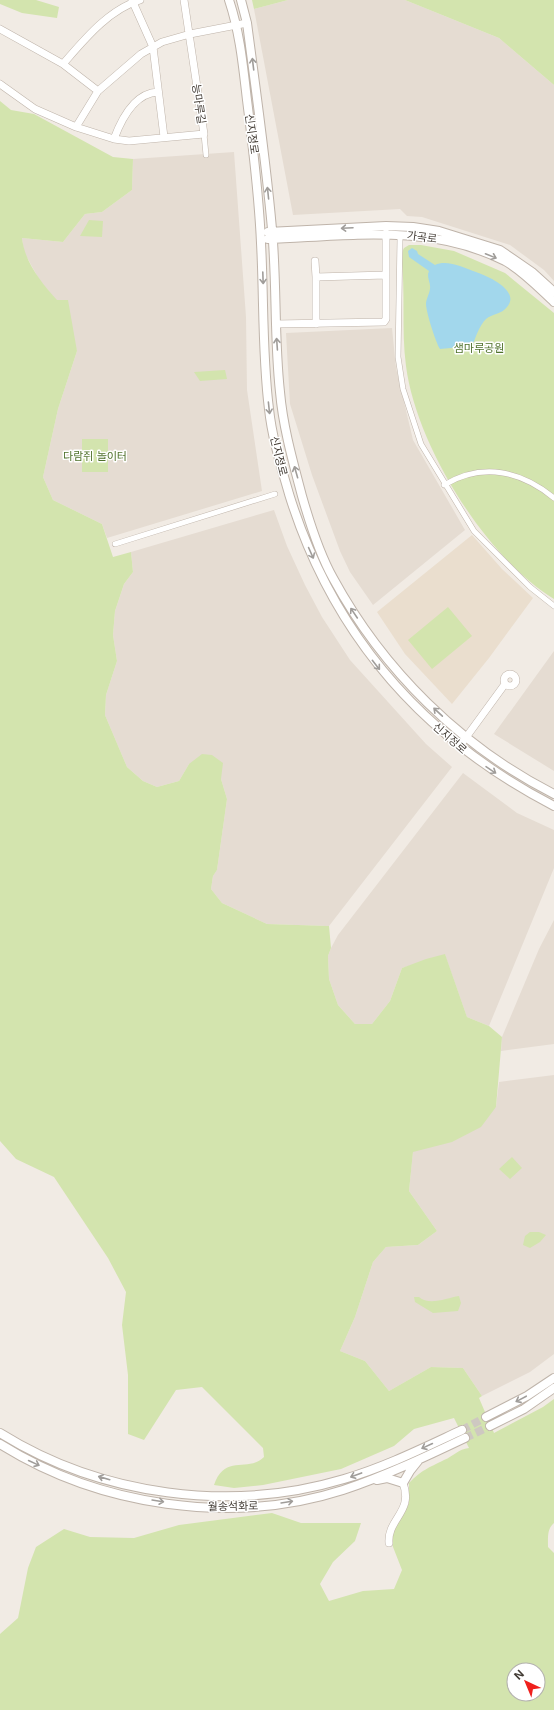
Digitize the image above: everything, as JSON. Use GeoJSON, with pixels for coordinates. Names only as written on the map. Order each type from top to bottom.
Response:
{"type":"FeatureCollection","features":[{"type":"Feature","properties":{"kind":"street","name":"능마루길"},"geometry":{"type":"LineString","coordinates":[[0,84],[35,109],[76,127],[114,140],[129,141],[204,134],[184,0]]}},
{"type":"Feature","properties":{"kind":"street","name":"신지정로"},"geometry":{"type":"LineString","coordinates":[[229,0],[237,26],[257,172],[269,410],[276,453],[303,537],[330,594],[362,646],[395,686],[460,747],[518,787],[554,806]]}},
{"type":"Feature","properties":{"kind":"street","name":"신지정로"},"geometry":{"type":"LineString","coordinates":[[241,0],[247,23],[272,235],[280,393],[293,462],[313,532],[332,577],[348,604],[387,658],[427,702],[467,738],[512,771],[554,794]]}},
{"type":"Feature","properties":{"kind":"street"},"geometry":{"type":"LineString","coordinates":[[63,64],[95,30],[120,10],[135,1],[153,47],[164,137]]}},
{"type":"Feature","properties":{"kind":"street"},"geometry":{"type":"LineString","coordinates":[[76,127],[98,91],[125,67],[153,47],[162,42],[190,34],[247,23]]}},
{"type":"Feature","properties":{"kind":"street"},"geometry":{"type":"LineString","coordinates":[[0,29],[63,64],[98,91]]}},
{"type":"Feature","properties":{"kind":"street"},"geometry":{"type":"LineString","coordinates":[[114,140],[121,120],[133,105],[150,92],[158,92]]}},
{"type":"Feature","properties":{"kind":"street"},"geometry":{"type":"LineString","coordinates":[[204,134],[206,155]]}},
{"type":"Feature","properties":{"kind":"street","name":"가곡로"},"geometry":{"type":"LineString","coordinates":[[261,236],[386,230],[413,227],[439,231],[500,250],[532,272],[554,292]]}},
{"type":"Feature","properties":{"kind":"street"},"geometry":{"type":"LineString","coordinates":[[276,324],[384,322],[386,319],[386,230]]}},
{"type":"Feature","properties":{"kind":"street","name":"가곡로"},"geometry":{"type":"LineString","coordinates":[[386,230],[463,244],[505,261],[521,272],[554,302]]}},
{"type":"Feature","properties":{"kind":"street"},"geometry":{"type":"LineString","coordinates":[[400,239],[398,358],[403,389],[421,444],[444,485],[474,531],[530,587],[554,606]]}},
{"type":"Feature","properties":{"kind":"street"},"geometry":{"type":"LineString","coordinates":[[316,261],[316,324]]}},
{"type":"Feature","properties":{"kind":"street"},"geometry":{"type":"LineString","coordinates":[[316,277],[386,275]]}},
{"type":"Feature","properties":{"kind":"street"},"geometry":{"type":"LineString","coordinates":[[444,485],[475,473],[507,472],[540,486],[554,498]]}},
{"type":"Feature","properties":{"kind":"street"},"geometry":{"type":"LineString","coordinates":[[116,544],[275,494]]}},
{"type":"Feature","properties":{"kind":"street"},"geometry":{"type":"LineString","coordinates":[[460,747],[505,684]]}},
{"type":"Feature","properties":{"kind":"street"},"geometry":{"type":"LineString","coordinates":[[486,1417],[527,1396],[554,1378]]}},
{"type":"Feature","properties":{"kind":"street"},"geometry":{"type":"LineString","coordinates":[[490,1426],[524,1409],[554,1388]]}},
{"type":"Feature","properties":{"kind":"street","name":"월송석화로"},"geometry":{"type":"LineString","coordinates":[[0,1444],[20,1456],[53,1472],[88,1485],[129,1496],[195,1506],[233,1508],[279,1504],[336,1492],[363,1482],[462,1430]]}},
{"type":"Feature","properties":{"kind":"street","name":"월송석화로"},"geometry":{"type":"LineString","coordinates":[[0,1433],[32,1451],[75,1469],[125,1484],[188,1495],[227,1497],[266,1495],[344,1479],[421,1459],[465,1438]]}},
{"type":"Feature","properties":{"kind":"street"},"geometry":{"type":"LineString","coordinates":[[403,1484],[410,1471],[421,1459]]}},
{"type":"Feature","properties":{"kind":"street"},"geometry":{"type":"LineString","coordinates":[[389,1543],[388,1535],[402,1512],[406,1501],[406,1492],[394,1465]]}},
{"type":"Feature","properties":{"kind":"street"},"geometry":{"type":"LineString","coordinates":[[363,1482],[387,1478],[403,1484]]}},
{"type":"Feature","properties":{"kind":"shaded area"},"geometry":{"type":"Polygon","coordinates":[[[288,0],[405,0],[499,38],[554,85],[554,281],[544,270],[510,245],[422,217],[407,216],[400,209],[293,215],[254,9],[288,0]]]}},
{"type":"Feature","properties":{"kind":"shaded area"},"geometry":{"type":"Polygon","coordinates":[[[234,152],[246,317],[247,390],[262,491],[107,538],[102,524],[53,500],[43,477],[58,409],[77,351],[57,301],[40,281],[24,252],[22,238],[63,242],[85,214],[102,212],[132,190],[133,159],[234,152]]]}},
{"type":"Feature","properties":{"kind":"shaded area"},"geometry":{"type":"Polygon","coordinates":[[[392,328],[396,368],[413,440],[465,530],[373,605],[350,572],[340,551],[312,475],[290,404],[286,333],[392,328]]]}},
{"type":"Feature","properties":{"kind":"shaded area"},"geometry":{"type":"Polygon","coordinates":[[[274,510],[287,546],[305,585],[322,617],[350,660],[426,744],[452,767],[329,926],[267,924],[222,903],[211,889],[213,876],[217,870],[227,799],[221,779],[189,764],[179,781],[157,787],[143,781],[127,767],[105,715],[106,695],[117,661],[113,635],[115,611],[124,584],[133,572],[131,552],[274,510]]]}},
{"type":"Feature","properties":{"kind":"shaded area"},"geometry":{"type":"Polygon","coordinates":[[[472,535],[502,569],[533,598],[489,658],[452,704],[405,654],[377,612],[472,535]]]}},
{"type":"Feature","properties":{"kind":"shaded area"},"geometry":{"type":"Polygon","coordinates":[[[554,651],[554,771],[494,734],[554,651]]]}},
{"type":"Feature","properties":{"kind":"shaded area"},"geometry":{"type":"Polygon","coordinates":[[[463,773],[517,813],[554,830],[554,868],[489,1026],[467,1017],[445,955],[402,968],[390,1001],[372,1024],[355,1024],[338,1005],[329,979],[328,956],[331,948],[338,935],[463,773]]]}},
{"type":"Feature","properties":{"kind":"shaded area"},"geometry":{"type":"Polygon","coordinates":[[[554,920],[554,1044],[501,1051],[502,1037],[539,949],[554,920]]]}},
{"type":"Feature","properties":{"kind":"shaded area"},"geometry":{"type":"Polygon","coordinates":[[[554,1075],[554,1354],[530,1372],[482,1396],[463,1368],[431,1367],[389,1391],[365,1361],[340,1351],[355,1317],[373,1262],[386,1247],[418,1245],[437,1231],[409,1191],[413,1151],[424,1148],[496,1107],[499,1082],[554,1075]]]}},
{"type":"Feature","properties":{"kind":"green space"},"geometry":{"type":"Polygon","coordinates":[[[0,0],[36,0],[59,7],[57,18],[22,13],[0,4],[0,0]]]}},
{"type":"Feature","properties":{"kind":"green space"},"geometry":{"type":"Polygon","coordinates":[[[252,0],[288,0],[254,9],[252,0]]]}},
{"type":"Feature","properties":{"kind":"green space"},"geometry":{"type":"Polygon","coordinates":[[[405,0],[554,0],[554,85],[499,38],[405,0]]]}},
{"type":"Feature","properties":{"kind":"green space"},"geometry":{"type":"Polygon","coordinates":[[[0,101],[11,110],[34,114],[113,157],[133,159],[132,190],[102,212],[85,214],[63,242],[22,238],[26,256],[45,286],[57,300],[68,300],[77,351],[58,409],[43,477],[53,500],[102,524],[113,557],[131,552],[133,572],[124,584],[115,611],[113,635],[117,661],[106,695],[105,715],[127,767],[143,781],[157,787],[179,781],[189,764],[202,754],[212,755],[223,763],[221,779],[227,799],[217,870],[213,876],[211,889],[222,903],[267,924],[329,926],[331,948],[328,956],[329,979],[338,1005],[355,1024],[372,1024],[390,1001],[402,968],[445,954],[467,1017],[489,1026],[502,1037],[496,1107],[481,1127],[452,1142],[413,1152],[409,1191],[437,1231],[418,1245],[386,1247],[373,1262],[355,1317],[340,1351],[365,1361],[389,1391],[431,1367],[463,1368],[482,1396],[479,1398],[494,1433],[543,1407],[554,1399],[554,1523],[548,1534],[548,1547],[554,1553],[554,1710],[0,1710],[0,1634],[18,1618],[28,1568],[36,1547],[64,1529],[90,1537],[134,1538],[179,1525],[272,1513],[301,1523],[361,1523],[355,1541],[333,1562],[320,1584],[329,1601],[363,1591],[394,1589],[402,1570],[393,1547],[391,1536],[409,1503],[409,1483],[425,1470],[459,1451],[469,1448],[454,1418],[414,1429],[394,1446],[341,1469],[263,1485],[234,1488],[214,1485],[224,1469],[230,1466],[251,1464],[264,1457],[263,1448],[202,1387],[176,1390],[144,1440],[128,1434],[128,1375],[122,1325],[126,1292],[108,1258],[54,1177],[16,1159],[0,1141],[0,101]]]}},
{"type":"Feature","properties":{"kind":"green space"},"geometry":{"type":"Polygon","coordinates":[[[89,220],[103,221],[102,237],[80,236],[89,220]]]}},
{"type":"Feature","properties":{"kind":"green space","name":"샘마루공원"},"geometry":{"type":"Polygon","coordinates":[[[409,245],[421,245],[454,251],[505,273],[554,313],[554,599],[529,580],[504,556],[480,528],[458,497],[439,464],[424,430],[412,397],[406,366],[401,254],[404,248],[409,245]]]}},
{"type":"Feature","properties":{"kind":"green space"},"geometry":{"type":"Polygon","coordinates":[[[225,370],[227,379],[200,381],[194,372],[225,370]]]}},
{"type":"Feature","properties":{"kind":"green space","name":"다람쥐 놀이터"},"geometry":{"type":"Polygon","coordinates":[[[82,439],[108,439],[108,472],[82,472],[82,439]]]}},
{"type":"Feature","properties":{"kind":"green space"},"geometry":{"type":"Polygon","coordinates":[[[448,607],[472,636],[432,669],[408,640],[448,607]]]}},
{"type":"Feature","properties":{"kind":"green space"},"geometry":{"type":"Polygon","coordinates":[[[512,1157],[522,1168],[510,1179],[499,1169],[512,1157]]]}},
{"type":"Feature","properties":{"kind":"green space"},"geometry":{"type":"Polygon","coordinates":[[[530,1232],[539,1232],[546,1235],[540,1242],[530,1248],[523,1245],[525,1236],[530,1232]]]}},
{"type":"Feature","properties":{"kind":"green space"},"geometry":{"type":"Polygon","coordinates":[[[459,1296],[461,1303],[458,1311],[433,1313],[415,1302],[414,1297],[433,1301],[459,1296]]]}},
{"type":"Feature","properties":{"kind":"water"},"geometry":{"type":"Polygon","coordinates":[[[412,248],[417,251],[418,254],[435,265],[445,263],[461,266],[488,277],[507,290],[510,295],[510,301],[507,307],[486,319],[472,346],[440,349],[436,341],[426,308],[426,302],[430,289],[428,276],[429,271],[409,257],[408,251],[412,248]]]}},
{"type":"Feature","properties":{"kind":"tunnel"},"geometry":{"type":"LineString","coordinates":[[462,1430],[486,1417]]}},
{"type":"Feature","properties":{"kind":"tunnel"},"geometry":{"type":"LineString","coordinates":[[465,1438],[490,1426]]}}]}
